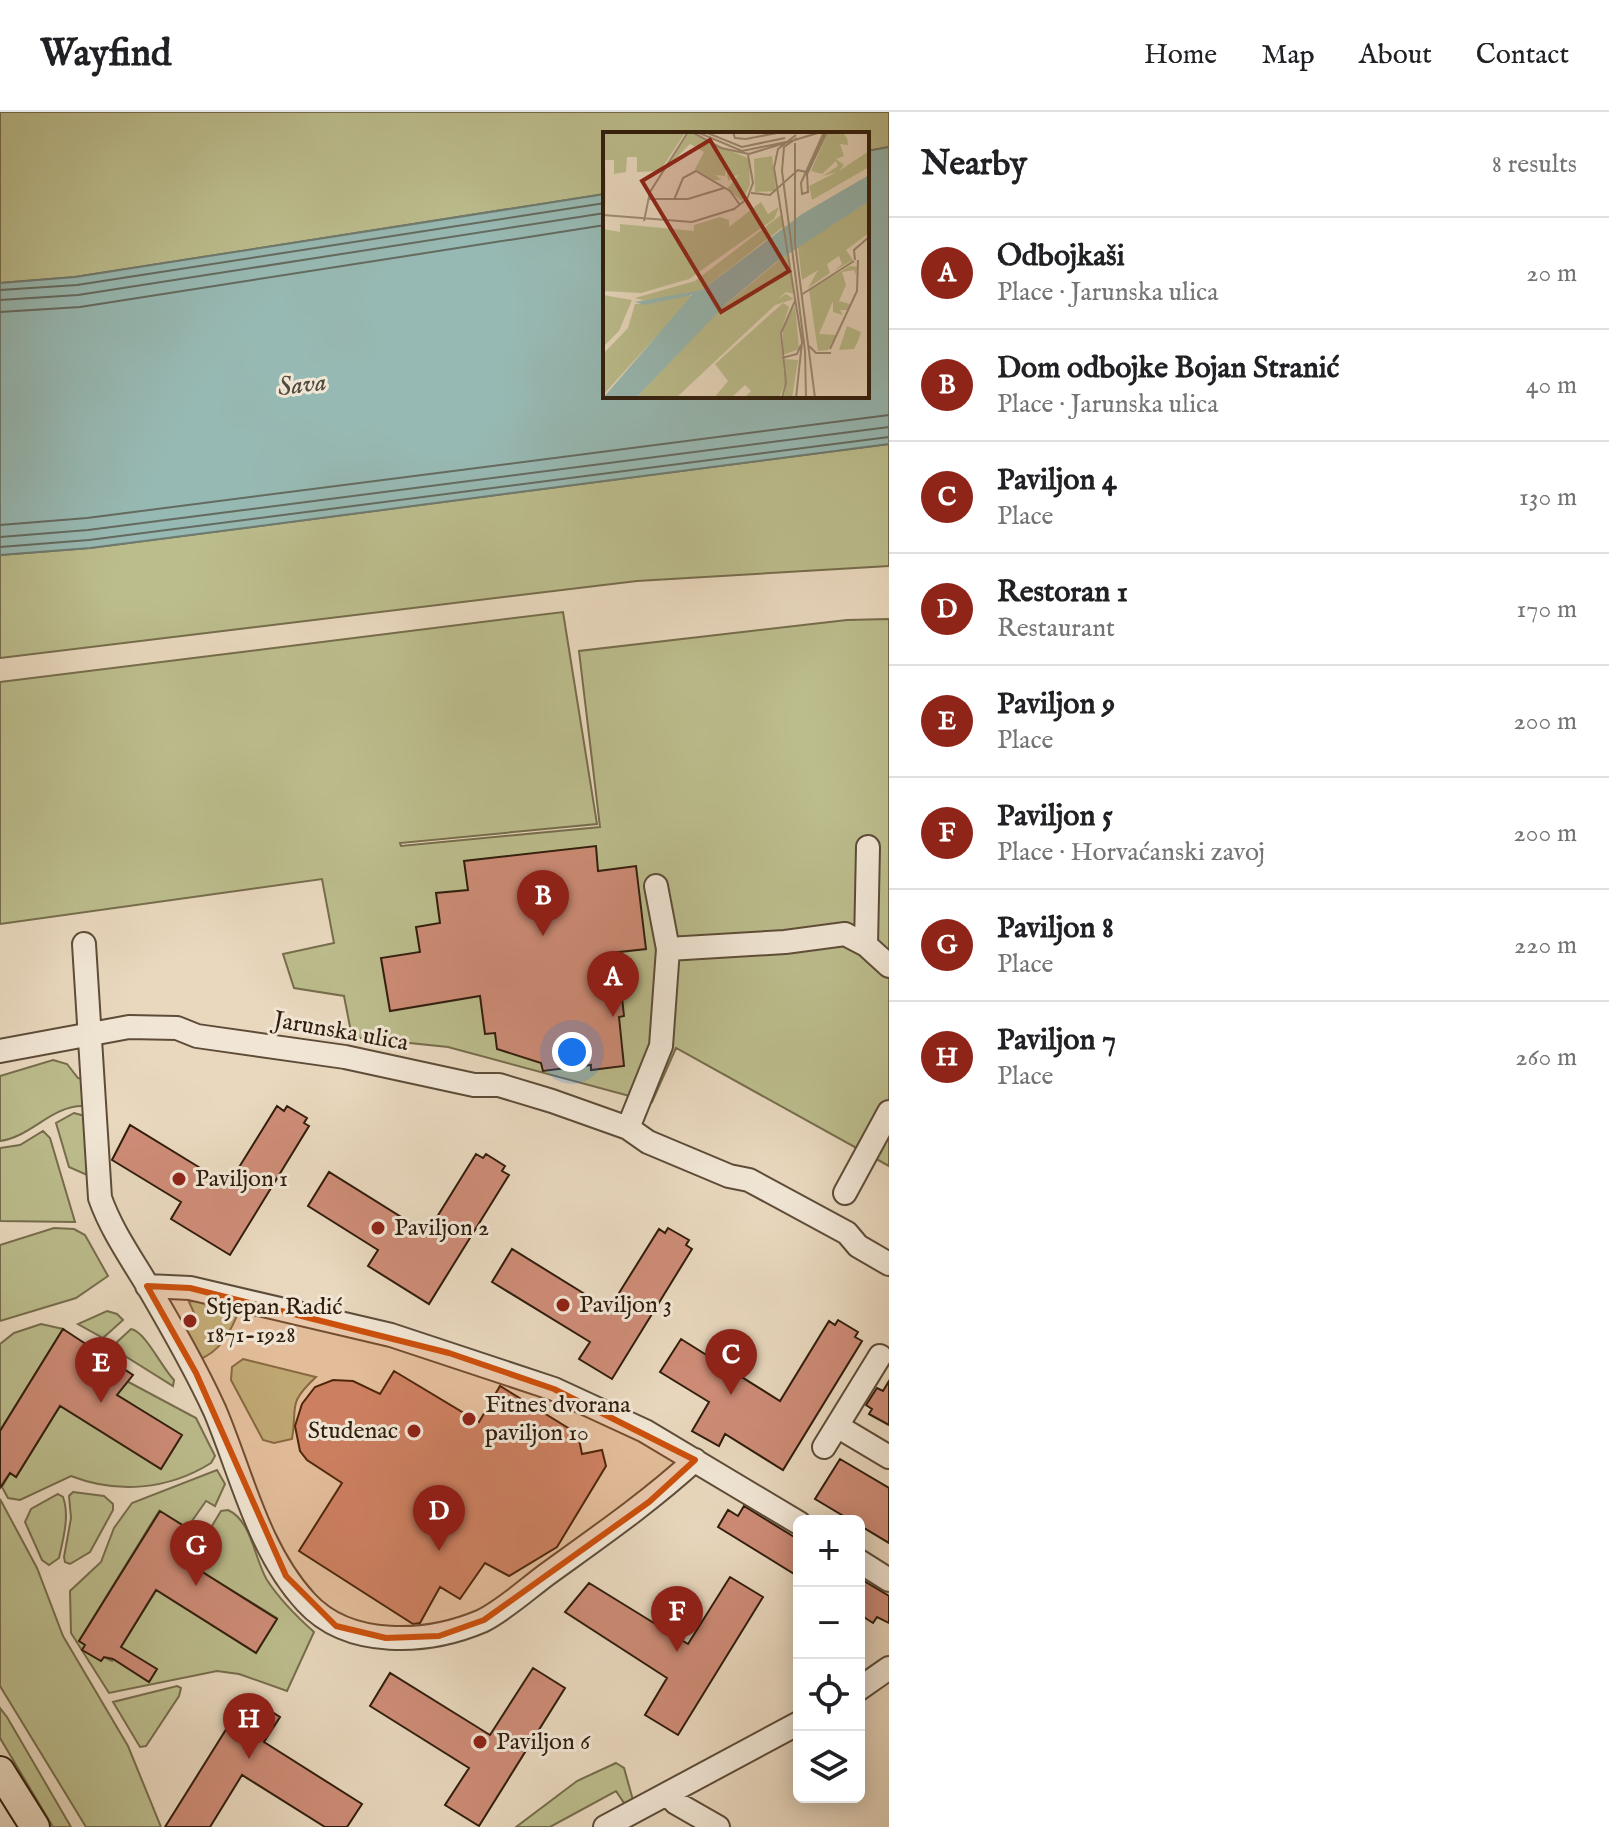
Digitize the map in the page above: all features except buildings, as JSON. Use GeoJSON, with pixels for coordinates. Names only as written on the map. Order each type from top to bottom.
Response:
{"type":"FeatureCollection","features":[{"type":"Feature","properties":{"kind":"main road"},"geometry":{"type":"LineString","coordinates":[[0,1771],[35,1827]]}},
{"type":"Feature","properties":{"kind":"street"},"geometry":{"type":"LineString","coordinates":[[866,945],[868,847]]}},
{"type":"Feature","properties":{"kind":"street"},"geometry":{"type":"LineString","coordinates":[[628,1128],[661,1046],[668,949],[656,886]]}},
{"type":"Feature","properties":{"kind":"street"},"geometry":{"type":"LineString","coordinates":[[668,949],[785,942],[845,934],[866,945],[889,966]]}},
{"type":"Feature","properties":{"kind":"street"},"geometry":{"type":"LineString","coordinates":[[84,944],[100,1198],[109,1224],[147,1286],[215,1411],[272,1553],[305,1602],[336,1626],[386,1638],[439,1636],[484,1620],[649,1502],[695,1460]]}},
{"type":"Feature","properties":{"kind":"street","name":"Jarunska ulica"},"geometry":{"type":"LineString","coordinates":[[0,1051],[36,1042],[139,1026],[177,1028],[197,1036],[345,1057],[474,1085],[499,1085],[628,1128],[648,1142],[729,1176],[744,1189],[889,1264]]}},
{"type":"Feature","properties":{"kind":"street","name":"Jarunska ulica"},"geometry":{"type":"LineString","coordinates":[[474,1085],[496,1097],[624,1138],[648,1142]]}},
{"type":"Feature","properties":{"kind":"street"},"geometry":{"type":"LineString","coordinates":[[845,1193],[889,1112]]}},
{"type":"Feature","properties":{"kind":"street"},"geometry":{"type":"LineString","coordinates":[[147,1286],[190,1288],[391,1335],[554,1389],[645,1431],[793,1519]]}},
{"type":"Feature","properties":{"kind":"street"},"geometry":{"type":"LineString","coordinates":[[824,1447],[880,1356]]}},
{"type":"Feature","properties":{"kind":"street"},"geometry":{"type":"LineString","coordinates":[[837,1426],[889,1457]]}},
{"type":"Feature","properties":{"kind":"street"},"geometry":{"type":"LineString","coordinates":[[865,1565],[889,1580]]}},
{"type":"Feature","properties":{"kind":"street"},"geometry":{"type":"LineString","coordinates":[[865,1685],[889,1668]]}},
{"type":"Feature","properties":{"kind":"street"},"geometry":{"type":"LineString","coordinates":[[605,1827],[793,1726]]}},
{"type":"Feature","properties":{"kind":"street"},"geometry":{"type":"LineString","coordinates":[[667,1794],[676,1803],[718,1827]]}},
{"type":"Feature","properties":{"kind":"highlighted area"},"geometry":{"type":"Polygon","coordinates":[[[147,1286],[190,1288],[449,1353],[554,1389],[695,1460],[649,1502],[484,1620],[439,1636],[386,1638],[336,1626],[286,1576],[196,1373],[147,1286]]]}},
{"type":"Feature","properties":{"kind":"green space"},"geometry":{"type":"Polygon","coordinates":[[[0,112],[889,112],[889,147],[869,151],[869,132],[603,132],[603,194],[75,277],[0,283],[0,112]]]}},
{"type":"Feature","properties":{"kind":"green space"},"geometry":{"type":"Polygon","coordinates":[[[889,444],[889,566],[637,581],[0,658],[0,555],[90,548],[889,444]]]}},
{"type":"Feature","properties":{"kind":"green space"},"geometry":{"type":"Polygon","coordinates":[[[563,612],[597,824],[400,843],[401,846],[600,827],[579,651],[847,620],[889,619],[889,1166],[676,1048],[652,1102],[448,1047],[352,1037],[344,996],[294,988],[283,954],[334,943],[322,879],[0,924],[0,682],[563,612]]]}},
{"type":"Feature","properties":{"kind":"green space"},"geometry":{"type":"Polygon","coordinates":[[[53,1060],[67,1064],[78,1078],[84,1079],[84,1106],[62,1110],[22,1134],[0,1141],[0,1076],[53,1060]]]}},
{"type":"Feature","properties":{"kind":"green space"},"geometry":{"type":"Polygon","coordinates":[[[74,1113],[85,1116],[87,1175],[69,1167],[56,1123],[74,1113]]]}},
{"type":"Feature","properties":{"kind":"green space"},"geometry":{"type":"Polygon","coordinates":[[[43,1131],[50,1138],[75,1222],[0,1221],[0,1148],[20,1145],[43,1131]]]}},
{"type":"Feature","properties":{"kind":"green space"},"geometry":{"type":"Polygon","coordinates":[[[54,1228],[74,1229],[85,1235],[108,1276],[76,1298],[0,1321],[0,1245],[54,1228]]]}},
{"type":"Feature","properties":{"kind":"green space"},"geometry":{"type":"Polygon","coordinates":[[[197,1300],[240,1308],[219,1346],[197,1360],[179,1326],[189,1328],[196,1317],[189,1302],[197,1300]]]}},
{"type":"Feature","properties":{"kind":"green space"},"geometry":{"type":"Polygon","coordinates":[[[107,1311],[123,1320],[103,1338],[78,1324],[107,1311]]]}},
{"type":"Feature","properties":{"kind":"green space"},"geometry":{"type":"Polygon","coordinates":[[[41,1324],[63,1329],[0,1431],[0,1344],[14,1333],[41,1324]]]}},
{"type":"Feature","properties":{"kind":"green space"},"geometry":{"type":"Polygon","coordinates":[[[131,1329],[148,1343],[174,1380],[173,1386],[117,1351],[117,1342],[131,1329]]]}},
{"type":"Feature","properties":{"kind":"green space"},"geometry":{"type":"Polygon","coordinates":[[[243,1359],[316,1377],[297,1400],[292,1439],[274,1443],[263,1440],[231,1380],[232,1367],[243,1359]]]}},
{"type":"Feature","properties":{"kind":"green space"},"geometry":{"type":"Polygon","coordinates":[[[121,1378],[196,1418],[215,1456],[211,1463],[160,1484],[124,1487],[88,1482],[71,1476],[20,1500],[8,1498],[2,1487],[10,1473],[16,1477],[65,1398],[181,1435],[106,1388],[121,1378]]]}},
{"type":"Feature","properties":{"kind":"green space"},"geometry":{"type":"Polygon","coordinates":[[[217,1470],[225,1484],[215,1506],[206,1501],[187,1528],[159,1511],[79,1641],[85,1645],[83,1650],[101,1661],[104,1657],[112,1661],[162,1581],[171,1599],[256,1652],[277,1618],[189,1564],[221,1511],[228,1510],[242,1522],[267,1580],[289,1608],[314,1632],[287,1691],[239,1674],[217,1671],[109,1693],[71,1633],[70,1591],[101,1562],[114,1528],[132,1503],[217,1470]]]}},
{"type":"Feature","properties":{"kind":"green space"},"geometry":{"type":"Polygon","coordinates":[[[73,1492],[104,1496],[113,1504],[113,1510],[90,1552],[70,1564],[65,1562],[64,1557],[71,1518],[69,1496],[73,1492]]]}},
{"type":"Feature","properties":{"kind":"green space"},"geometry":{"type":"Polygon","coordinates":[[[58,1494],[65,1504],[65,1528],[59,1558],[49,1565],[42,1560],[25,1522],[31,1509],[58,1494]]]}},
{"type":"Feature","properties":{"kind":"green space"},"geometry":{"type":"Polygon","coordinates":[[[0,1499],[37,1568],[63,1636],[128,1746],[161,1827],[86,1827],[0,1686],[0,1499]]]}},
{"type":"Feature","properties":{"kind":"green space"},"geometry":{"type":"Polygon","coordinates":[[[177,1686],[181,1688],[179,1696],[146,1746],[140,1747],[113,1702],[177,1686]]]}},
{"type":"Feature","properties":{"kind":"green space"},"geometry":{"type":"Polygon","coordinates":[[[0,1708],[71,1827],[53,1827],[0,1738],[0,1708]]]}},
{"type":"Feature","properties":{"kind":"green space"},"geometry":{"type":"Polygon","coordinates":[[[616,1763],[624,1768],[633,1800],[624,1803],[616,1791],[550,1827],[516,1827],[577,1781],[616,1763]]]}},
{"type":"Feature","properties":{"kind":"water","name":"Sava"},"geometry":{"type":"Polygon","coordinates":[[[889,147],[889,444],[90,548],[0,555],[0,283],[75,277],[603,194],[603,398],[869,398],[869,151],[889,147]]]}},
{"type":"Feature","properties":{"kind":"place","name":"Dom odbojke Bojan Stranić"},"geometry":{"type":"Point","coordinates":[543,936]}},
{"type":"Feature","properties":{"kind":"place","name":"Odbojkaši"},"geometry":{"type":"Point","coordinates":[613,1017]}},
{"type":"Feature","properties":{"kind":"place","name":"Paviljon 1"},"geometry":{"type":"Point","coordinates":[179,1179]}},
{"type":"Feature","properties":{"kind":"place","name":"Paviljon 2"},"geometry":{"type":"Point","coordinates":[378,1228]}},
{"type":"Feature","properties":{"kind":"place","name":"Paviljon 3"},"geometry":{"type":"Point","coordinates":[563,1305]}},
{"type":"Feature","properties":{"kind":"place","name":"Stjepan Radić 1871-1928"},"geometry":{"type":"Point","coordinates":[190,1321]}},
{"type":"Feature","properties":{"kind":"place","name":"Paviljon 4"},"geometry":{"type":"Point","coordinates":[731,1395]}},
{"type":"Feature","properties":{"kind":"place","name":"Paviljon 9"},"geometry":{"type":"Point","coordinates":[101,1403]}},
{"type":"Feature","properties":{"kind":"place","name":"Fitnes dvorana paviljon 10"},"geometry":{"type":"Point","coordinates":[469,1419]}},
{"type":"Feature","properties":{"kind":"place","name":"Studenac"},"geometry":{"type":"Point","coordinates":[414,1431]}},
{"type":"Feature","properties":{"kind":"place","name":"Restoran 1"},"geometry":{"type":"Point","coordinates":[439,1551]}},
{"type":"Feature","properties":{"kind":"place","name":"Paviljon 8"},"geometry":{"type":"Point","coordinates":[196,1586]}},
{"type":"Feature","properties":{"kind":"place","name":"Paviljon 5"},"geometry":{"type":"Point","coordinates":[677,1652]}},
{"type":"Feature","properties":{"kind":"place","name":"Paviljon 6"},"geometry":{"type":"Point","coordinates":[480,1742]}},
{"type":"Feature","properties":{"kind":"place","name":"Paviljon 7"},"geometry":{"type":"Point","coordinates":[249,1759]}}]}
